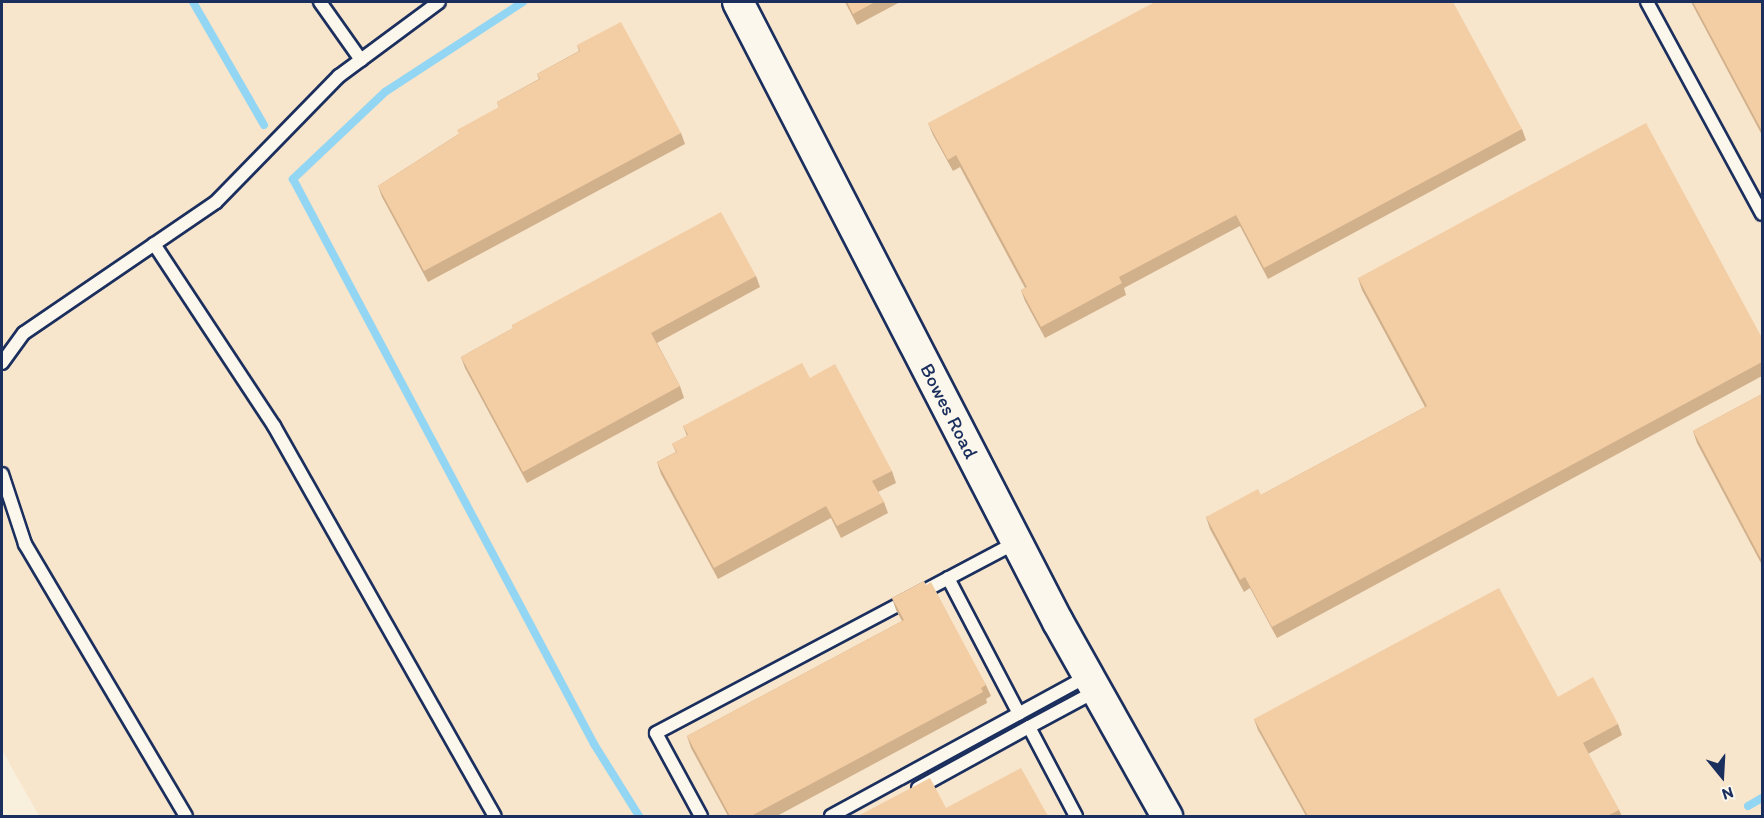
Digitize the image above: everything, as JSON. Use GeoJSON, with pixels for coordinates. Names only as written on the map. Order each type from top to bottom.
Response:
{"type":"FeatureCollection","features":[{"type":"Feature","properties":{"kind":"street","name":"Bowes Road"},"geometry":{"type":"LineString","coordinates":[[738,2],[1016,542],[1167,816]]}},
{"type":"Feature","properties":{"kind":"lane"},"geometry":{"type":"LineString","coordinates":[[320,2],[361,60]]}},
{"type":"Feature","properties":{"kind":"lane"},"geometry":{"type":"LineString","coordinates":[[2,363],[24,333],[216,202],[339,76],[439,2]]}},
{"type":"Feature","properties":{"kind":"lane"},"geometry":{"type":"LineString","coordinates":[[1647,2],[1762,214]]}},
{"type":"Feature","properties":{"kind":"lane"},"geometry":{"type":"LineString","coordinates":[[154,244],[274,426],[495,816]]}},
{"type":"Feature","properties":{"kind":"lane"},"geometry":{"type":"LineString","coordinates":[[2,474],[25,544],[186,816]]}},
{"type":"Feature","properties":{"kind":"lane"},"geometry":{"type":"LineString","coordinates":[[701,816],[656,733],[1016,542]]}},
{"type":"Feature","properties":{"kind":"lane"},"geometry":{"type":"LineString","coordinates":[[948,578],[1019,714]]}},
{"type":"Feature","properties":{"kind":"lane"},"geometry":{"type":"LineString","coordinates":[[831,816],[1019,714],[1092,683]]}},
{"type":"Feature","properties":{"kind":"lane"},"geometry":{"type":"LineString","coordinates":[[906,794],[1029,727],[1092,683]]}},
{"type":"Feature","properties":{"kind":"lane"},"geometry":{"type":"LineString","coordinates":[[1029,727],[1076,816]]}},
{"type":"Feature","properties":{"kind":"shaded area"},"geometry":{"type":"Polygon","coordinates":[[[2,2],[1762,2],[1762,816],[39,816],[2,750],[2,2]]]}},
{"type":"Feature","properties":{"kind":"building"},"geometry":{"type":"Polygon","coordinates":[[[847,2],[875,2],[853,14],[847,2]]]}},
{"type":"Feature","properties":{"kind":"building"},"geometry":{"type":"Polygon","coordinates":[[[1155,2],[1453,2],[1522,129],[1264,268],[1236,215],[1119,277],[1122,283],[1041,327],[1021,290],[1027,287],[956,155],[948,160],[928,123],[1155,2]]]}},
{"type":"Feature","properties":{"kind":"building"},"geometry":{"type":"Polygon","coordinates":[[[1693,2],[1762,2],[1762,131],[1693,2]]]}},
{"type":"Feature","properties":{"kind":"building"},"geometry":{"type":"Polygon","coordinates":[[[621,22],[681,133],[424,271],[378,186],[459,134],[457,130],[499,107],[497,102],[540,79],[537,74],[580,51],[577,45],[621,22]]]}},
{"type":"Feature","properties":{"kind":"building"},"geometry":{"type":"Polygon","coordinates":[[[1646,123],[1762,338],[1762,362],[1272,627],[1245,577],[1240,580],[1206,517],[1258,489],[1261,495],[1427,406],[1358,278],[1646,123]]]}},
{"type":"Feature","properties":{"kind":"building"},"geometry":{"type":"Polygon","coordinates":[[[721,212],[756,276],[651,333],[680,386],[523,472],[461,357],[513,328],[512,325],[721,212]]]}},
{"type":"Feature","properties":{"kind":"building"},"geometry":{"type":"Polygon","coordinates":[[[802,363],[810,378],[835,364],[892,471],[872,481],[884,502],[837,526],[826,506],[714,568],[657,462],[677,452],[672,444],[688,435],[683,426],[802,363]]]}},
{"type":"Feature","properties":{"kind":"building"},"geometry":{"type":"Polygon","coordinates":[[[1762,394],[1762,561],[1693,431],[1762,394]]]}},
{"type":"Feature","properties":{"kind":"building"},"geometry":{"type":"Polygon","coordinates":[[[924,581],[926,585],[931,582],[986,685],[981,688],[983,692],[751,816],[730,816],[687,736],[904,620],[892,598],[924,581]]]}},
{"type":"Feature","properties":{"kind":"building"},"geometry":{"type":"Polygon","coordinates":[[[1499,588],[1558,697],[1593,677],[1618,724],[1583,743],[1619,810],[1607,816],[1308,816],[1254,719],[1499,588]]]}},
{"type":"Feature","properties":{"kind":"building"},"geometry":{"type":"Polygon","coordinates":[[[1021,768],[1048,816],[858,816],[930,778],[946,808],[1021,768]]]}},
{"type":"Feature","properties":{"kind":"waterway"},"geometry":{"type":"LineString","coordinates":[[193,2],[264,125]]}},
{"type":"Feature","properties":{"kind":"waterway"},"geometry":{"type":"LineString","coordinates":[[523,2],[385,92],[293,179],[594,744],[639,816]]}},
{"type":"Feature","properties":{"kind":"waterway"},"geometry":{"type":"LineString","coordinates":[[1748,806],[1762,798]]}}]}
